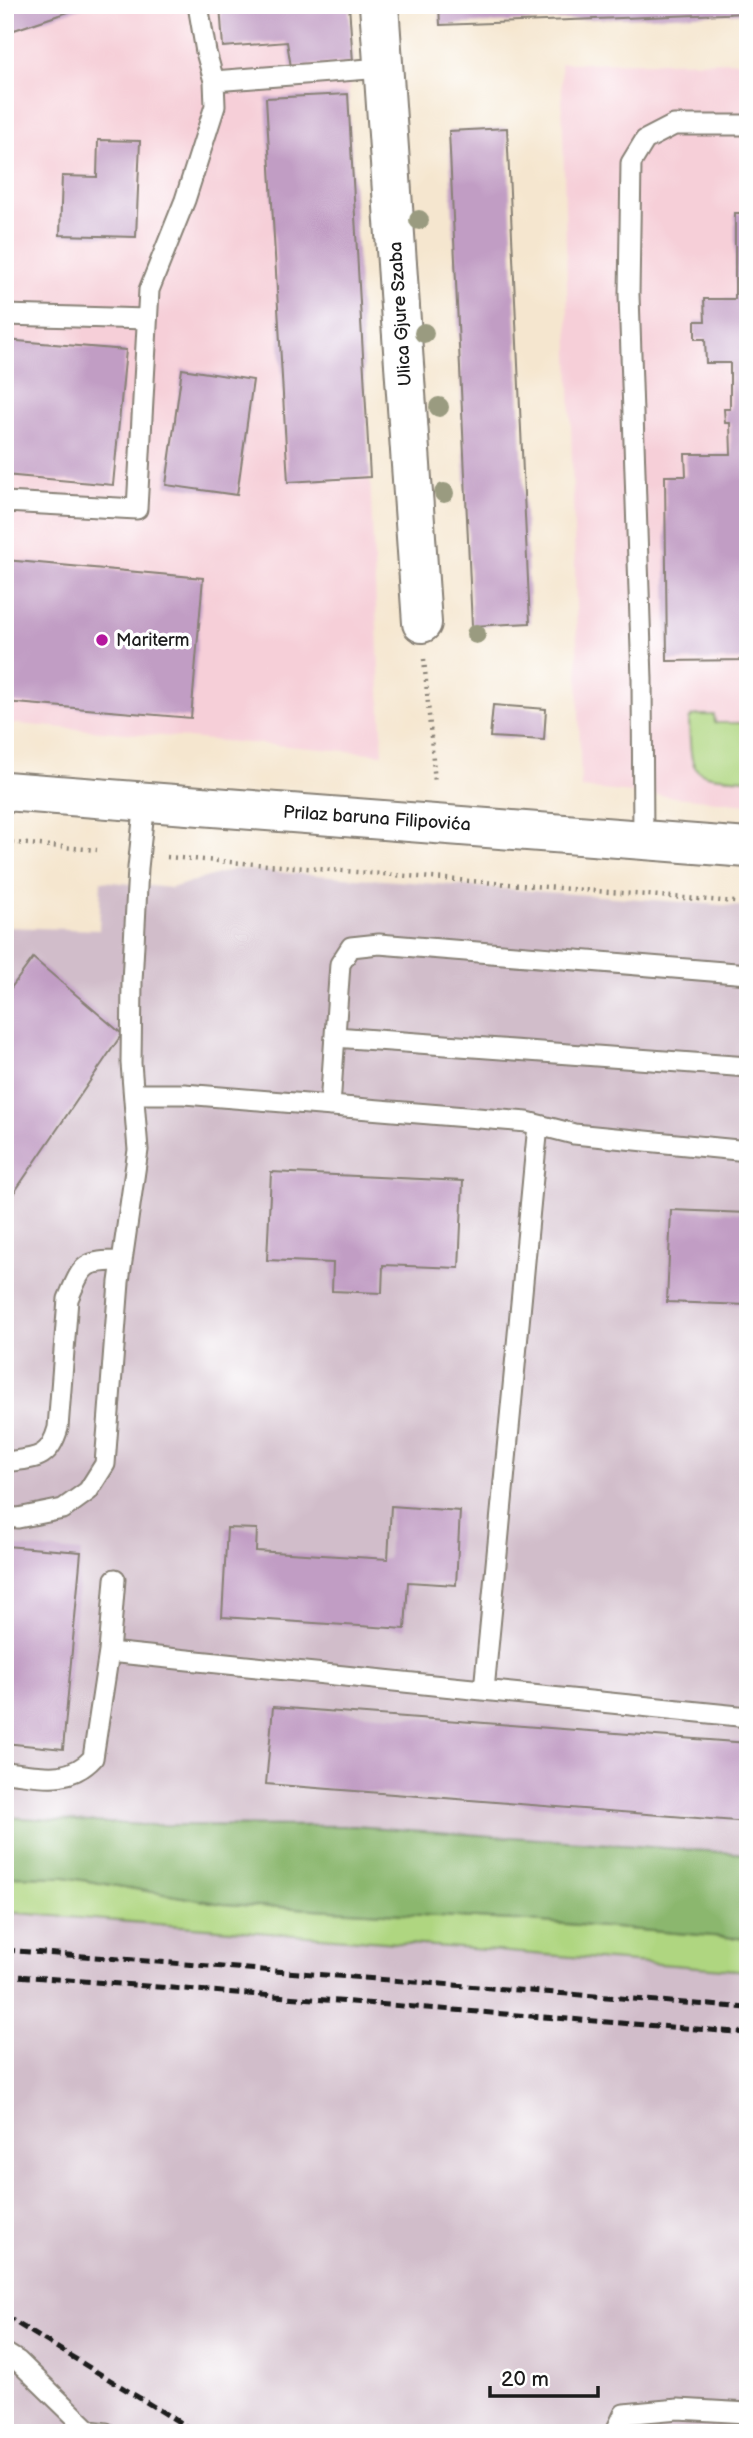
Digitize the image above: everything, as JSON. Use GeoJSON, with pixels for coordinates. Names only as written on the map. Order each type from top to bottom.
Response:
{"type":"FeatureCollection","features":[{"type":"Feature","properties":{"kind":"main road","name":"Ulica Gjure Szaba"},"geometry":{"type":"LineString","coordinates":[[379,5],[422,623]]}},
{"type":"Feature","properties":{"kind":"main road","name":"Prilaz baruna Filipovića"},"geometry":{"type":"LineString","coordinates":[[5,791],[748,848]]}},
{"type":"Feature","properties":{"kind":"lane"},"geometry":{"type":"LineString","coordinates":[[5,502],[137,509],[149,290],[185,200],[215,106],[214,81],[198,5]]}},
{"type":"Feature","properties":{"kind":"lane"},"geometry":{"type":"LineString","coordinates":[[214,81],[382,68]]}},
{"type":"Feature","properties":{"kind":"lane"},"geometry":{"type":"LineString","coordinates":[[643,839],[642,679],[629,295],[631,163],[645,140],[674,125],[748,125]]}},
{"type":"Feature","properties":{"kind":"lane"},"geometry":{"type":"LineString","coordinates":[[5,315],[147,319]]}},
{"type":"Feature","properties":{"kind":"lane"},"geometry":{"type":"LineString","coordinates":[[5,1517],[18,1518],[63,1509],[88,1491],[105,1464],[122,1261],[138,1150],[131,1063],[132,982],[138,868],[145,801]]}},
{"type":"Feature","properties":{"kind":"lane"},"geometry":{"type":"LineString","coordinates":[[330,1106],[340,964],[351,947],[379,944],[748,974]]}},
{"type":"Feature","properties":{"kind":"lane"},"geometry":{"type":"LineString","coordinates":[[335,1037],[748,1068]]}},
{"type":"Feature","properties":{"kind":"lane"},"geometry":{"type":"LineString","coordinates":[[134,1094],[184,1094],[527,1122],[574,1134],[748,1151]]}},
{"type":"Feature","properties":{"kind":"lane"},"geometry":{"type":"LineString","coordinates":[[484,1690],[538,1125]]}},
{"type":"Feature","properties":{"kind":"lane"},"geometry":{"type":"LineString","coordinates":[[5,1461],[41,1455],[53,1444],[58,1428],[68,1299],[85,1268],[94,1261],[122,1261]]}},
{"type":"Feature","properties":{"kind":"lane"},"geometry":{"type":"LineString","coordinates":[[5,1772],[50,1777],[71,1775],[83,1769],[93,1758],[109,1652],[115,1578]]}},
{"type":"Feature","properties":{"kind":"lane"},"geometry":{"type":"LineString","coordinates":[[109,1652],[748,1717]]}},
{"type":"Feature","properties":{"kind":"lane"},"geometry":{"type":"LineString","coordinates":[[5,2353],[18,2361],[96,2432]]}},
{"type":"Feature","properties":{"kind":"lane"},"geometry":{"type":"LineString","coordinates":[[615,2433],[624,2414],[678,2409],[748,2413]]}},
{"type":"Feature","properties":{"kind":"path"},"geometry":{"type":"LineString","coordinates":[[422,623],[435,782]]}},
{"type":"Feature","properties":{"kind":"path"},"geometry":{"type":"LineString","coordinates":[[5,842],[97,850]]}},
{"type":"Feature","properties":{"kind":"path"},"geometry":{"type":"LineString","coordinates":[[166,857],[748,903]]}},
{"type":"Feature","properties":{"kind":"shaded area"},"geometry":{"type":"Polygon","coordinates":[[[5,5],[349,5],[353,62],[348,94],[383,754],[5,723],[5,5]]]}},
{"type":"Feature","properties":{"kind":"shaded area"},"geometry":{"type":"Polygon","coordinates":[[[748,61],[748,804],[581,788],[561,63],[748,61]]]}},
{"type":"Feature","properties":{"kind":"shaded area"},"geometry":{"type":"Polygon","coordinates":[[[235,869],[748,907],[748,1854],[354,1826],[143,1825],[5,1817],[5,927],[99,930],[101,881],[171,888],[235,869]]]}},
{"type":"Feature","properties":{"kind":"shaded area"},"geometry":{"type":"Polygon","coordinates":[[[5,1912],[748,1971],[748,2433],[5,2433],[5,1912]]]}},
{"type":"Feature","properties":{"kind":"green space"},"geometry":{"type":"Polygon","coordinates":[[[714,715],[715,723],[748,723],[748,779],[715,777],[698,770],[691,754],[689,720],[692,716],[714,715]]]}},
{"type":"Feature","properties":{"kind":"green space"},"geometry":{"type":"Polygon","coordinates":[[[5,1817],[143,1825],[354,1826],[748,1854],[748,1939],[529,1921],[223,1904],[64,1877],[5,1876],[5,1817]]]}},
{"type":"Feature","properties":{"kind":"green space"},"geometry":{"type":"Polygon","coordinates":[[[5,1876],[64,1877],[223,1904],[529,1921],[748,1939],[748,1971],[5,1912],[5,1876]]]}},
{"type":"Feature","properties":{"kind":"building"},"geometry":{"type":"Polygon","coordinates":[[[5,5],[85,5],[86,6],[5,33],[5,5]]]}},
{"type":"Feature","properties":{"kind":"building"},"geometry":{"type":"Polygon","coordinates":[[[220,5],[349,5],[353,62],[291,67],[287,42],[223,47],[220,5]]]}},
{"type":"Feature","properties":{"kind":"building"},"geometry":{"type":"Polygon","coordinates":[[[439,5],[748,5],[748,13],[440,25],[439,5]]]}},
{"type":"Feature","properties":{"kind":"building"},"geometry":{"type":"Polygon","coordinates":[[[348,94],[370,477],[288,482],[266,98],[348,94]]]}},
{"type":"Feature","properties":{"kind":"building"},"geometry":{"type":"Polygon","coordinates":[[[507,128],[530,623],[472,626],[449,131],[507,128]]]}},
{"type":"Feature","properties":{"kind":"building"},"geometry":{"type":"Polygon","coordinates":[[[98,140],[140,141],[136,237],[60,235],[62,176],[97,177],[98,140]]]}},
{"type":"Feature","properties":{"kind":"building"},"geometry":{"type":"Polygon","coordinates":[[[735,213],[748,213],[748,660],[667,661],[665,476],[686,476],[685,454],[731,454],[730,423],[725,423],[724,409],[730,409],[730,363],[706,363],[705,339],[695,339],[695,321],[705,321],[704,299],[735,299],[735,213]]]}},
{"type":"Feature","properties":{"kind":"building"},"geometry":{"type":"Polygon","coordinates":[[[5,340],[126,350],[113,485],[5,475],[5,340]]]}},
{"type":"Feature","properties":{"kind":"building"},"geometry":{"type":"Polygon","coordinates":[[[182,369],[253,380],[237,495],[166,485],[182,369]]]}},
{"type":"Feature","properties":{"kind":"building","name":"Mariterm"},"geometry":{"type":"Polygon","coordinates":[[[5,560],[203,578],[191,718],[5,702],[5,560]]]}},
{"type":"Feature","properties":{"kind":"building"},"geometry":{"type":"Polygon","coordinates":[[[493,705],[546,709],[544,740],[490,737],[493,705]]]}},
{"type":"Feature","properties":{"kind":"building"},"geometry":{"type":"Polygon","coordinates":[[[33,958],[122,1034],[5,1206],[5,996],[33,958]]]}},
{"type":"Feature","properties":{"kind":"building"},"geometry":{"type":"Polygon","coordinates":[[[271,1172],[463,1181],[459,1268],[383,1265],[382,1293],[332,1291],[333,1263],[267,1260],[271,1172]]]}},
{"type":"Feature","properties":{"kind":"building"},"geometry":{"type":"Polygon","coordinates":[[[671,1210],[748,1213],[748,1305],[667,1302],[671,1210]]]}},
{"type":"Feature","properties":{"kind":"building"},"geometry":{"type":"Polygon","coordinates":[[[391,1506],[460,1511],[456,1585],[408,1582],[405,1629],[222,1617],[227,1528],[257,1529],[256,1551],[388,1559],[391,1506]]]}},
{"type":"Feature","properties":{"kind":"building"},"geometry":{"type":"Polygon","coordinates":[[[5,1546],[81,1552],[63,1749],[5,1743],[5,1546]]]}},
{"type":"Feature","properties":{"kind":"building"},"geometry":{"type":"Polygon","coordinates":[[[273,1707],[748,1743],[748,1822],[266,1784],[273,1707]]]}},
{"type":"Feature","properties":{"kind":"railway"},"geometry":{"type":"LineString","coordinates":[[5,1950],[748,2008]]}},
{"type":"Feature","properties":{"kind":"railway"},"geometry":{"type":"LineString","coordinates":[[5,1975],[748,2033]]}},
{"type":"Feature","properties":{"kind":"railway"},"geometry":{"type":"LineString","coordinates":[[5,2316],[197,2433]]}},
{"type":"Feature","properties":{"kind":"place","name":"Mariterm"},"geometry":{"type":"Point","coordinates":[102,640]}}]}
